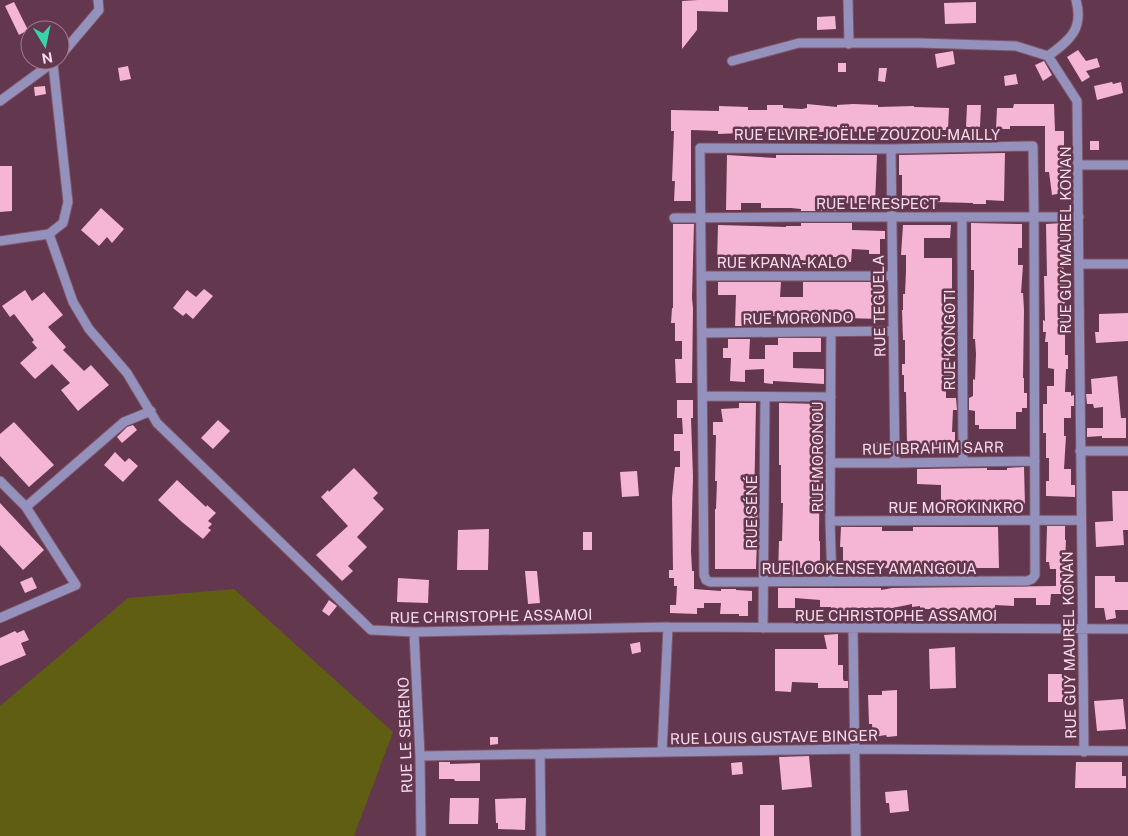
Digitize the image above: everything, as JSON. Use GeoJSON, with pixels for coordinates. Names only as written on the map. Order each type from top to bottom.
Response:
{"type":"FeatureCollection","features":[{"type":"Feature","properties":{"kind":"street"},"geometry":{"type":"LineString","coordinates":[[70,44],[99,10],[98,0]]}},
{"type":"Feature","properties":{"kind":"street"},"geometry":{"type":"LineString","coordinates":[[848,0],[848,44]]}},
{"type":"Feature","properties":{"kind":"street"},"geometry":{"type":"LineString","coordinates":[[732,61],[798,44],[919,42],[1016,46],[1048,56],[1067,42],[1074,32],[1080,14],[1076,0]]}},
{"type":"Feature","properties":{"kind":"street","name":"RUE GUY MAUREL KONAN"},"geometry":{"type":"LineString","coordinates":[[1048,56],[1077,101],[1084,752]]}},
{"type":"Feature","properties":{"kind":"street"},"geometry":{"type":"LineString","coordinates":[[0,101],[44,70]]}},
{"type":"Feature","properties":{"kind":"street"},"geometry":{"type":"LineString","coordinates":[[0,241],[49,234],[63,223],[68,202],[56,70]]}},
{"type":"Feature","properties":{"kind":"street","name":"RUE ELVIRE-JOËLLE ZOUZOU-MAILLY"},"geometry":{"type":"LineString","coordinates":[[701,218],[700,148],[1033,146],[1034,218]]}},
{"type":"Feature","properties":{"kind":"street","name":"RUE TEGUELA"},"geometry":{"type":"LineString","coordinates":[[891,148],[895,463]]}},
{"type":"Feature","properties":{"kind":"street"},"geometry":{"type":"LineString","coordinates":[[1078,165],[1128,165]]}},
{"type":"Feature","properties":{"kind":"street","name":"RUE LE RESPECT"},"geometry":{"type":"LineString","coordinates":[[674,218],[797,216],[1079,218]]}},
{"type":"Feature","properties":{"kind":"street","name":"RUE LOOKENSEY AMANGOUA"},"geometry":{"type":"LineString","coordinates":[[701,218],[704,575],[706,580],[710,582],[832,582],[1027,581],[1032,579],[1035,574],[1034,218]]}},
{"type":"Feature","properties":{"kind":"street","name":"RUE KONGOTI"},"geometry":{"type":"LineString","coordinates":[[962,218],[963,462]]}},
{"type":"Feature","properties":{"kind":"street","name":"RUE CHRISTOPHE ASSAMOI"},"geometry":{"type":"LineString","coordinates":[[49,234],[73,302],[89,329],[127,373],[157,423],[371,630],[414,632],[668,627],[1128,629]]}},
{"type":"Feature","properties":{"kind":"street"},"geometry":{"type":"LineString","coordinates":[[1080,264],[1128,264]]}},
{"type":"Feature","properties":{"kind":"street","name":"RUE KPANA-KALO"},"geometry":{"type":"LineString","coordinates":[[702,276],[892,276]]}},
{"type":"Feature","properties":{"kind":"street","name":"RUE MORONDO"},"geometry":{"type":"LineString","coordinates":[[703,333],[893,331]]}},
{"type":"Feature","properties":{"kind":"street","name":"RUE MORONOU"},"geometry":{"type":"LineString","coordinates":[[831,332],[830,521],[832,582]]}},
{"type":"Feature","properties":{"kind":"street"},"geometry":{"type":"LineString","coordinates":[[703,396],[831,397]]}},
{"type":"Feature","properties":{"kind":"street","name":"RUE SÉNÉ"},"geometry":{"type":"LineString","coordinates":[[763,628],[765,397]]}},
{"type":"Feature","properties":{"kind":"street"},"geometry":{"type":"LineString","coordinates":[[26,507],[124,422],[151,411]]}},
{"type":"Feature","properties":{"kind":"street"},"geometry":{"type":"LineString","coordinates":[[1080,450],[1128,451]]}},
{"type":"Feature","properties":{"kind":"street","name":"RUE IBRAHIM SARR"},"geometry":{"type":"LineString","coordinates":[[831,463],[1035,461]]}},
{"type":"Feature","properties":{"kind":"street"},"geometry":{"type":"LineString","coordinates":[[0,481],[26,507],[76,585],[0,618]]}},
{"type":"Feature","properties":{"kind":"street","name":"RUE MOROKINKRO"},"geometry":{"type":"LineString","coordinates":[[830,521],[1081,520]]}},
{"type":"Feature","properties":{"kind":"street"},"geometry":{"type":"LineString","coordinates":[[662,752],[668,627]]}},
{"type":"Feature","properties":{"kind":"street"},"geometry":{"type":"LineString","coordinates":[[853,628],[856,836]]}},
{"type":"Feature","properties":{"kind":"street","name":"RUE LE SERENO"},"geometry":{"type":"LineString","coordinates":[[414,632],[420,756],[421,836]]}},
{"type":"Feature","properties":{"kind":"street","name":"RUE LOUIS GUSTAVE BINGER"},"geometry":{"type":"LineString","coordinates":[[420,756],[855,749],[1128,751]]}},
{"type":"Feature","properties":{"kind":"street"},"geometry":{"type":"LineString","coordinates":[[540,754],[541,836]]}},
{"type":"Feature","properties":{"kind":"shaded area"},"geometry":{"type":"Polygon","coordinates":[[[234,589],[393,732],[354,836],[0,836],[0,706],[128,598],[234,589]]]}},
{"type":"Feature","properties":{"kind":"building"},"geometry":{"type":"Polygon","coordinates":[[[728,0],[728,12],[697,11],[697,30],[682,49],[682,1],[728,0]]]}},
{"type":"Feature","properties":{"kind":"building"},"geometry":{"type":"Polygon","coordinates":[[[14,2],[23,20],[20,20],[19,35],[5,6],[14,2]]]}},
{"type":"Feature","properties":{"kind":"building"},"geometry":{"type":"Polygon","coordinates":[[[976,2],[976,23],[945,24],[944,3],[976,2]]]}},
{"type":"Feature","properties":{"kind":"building"},"geometry":{"type":"Polygon","coordinates":[[[835,16],[836,29],[817,30],[817,17],[835,16]]]}},
{"type":"Feature","properties":{"kind":"building"},"geometry":{"type":"Polygon","coordinates":[[[1078,50],[1086,61],[1097,58],[1100,67],[1086,71],[1090,77],[1082,82],[1067,57],[1078,50]]]}},
{"type":"Feature","properties":{"kind":"building"},"geometry":{"type":"Polygon","coordinates":[[[953,51],[955,64],[937,68],[935,54],[953,51]]]}},
{"type":"Feature","properties":{"kind":"building"},"geometry":{"type":"Polygon","coordinates":[[[1044,61],[1052,75],[1043,81],[1035,65],[1044,61]]]}},
{"type":"Feature","properties":{"kind":"building"},"geometry":{"type":"Polygon","coordinates":[[[838,63],[846,63],[846,72],[838,72],[838,63]]]}},
{"type":"Feature","properties":{"kind":"building"},"geometry":{"type":"Polygon","coordinates":[[[128,66],[131,79],[120,81],[118,68],[128,66]]]}},
{"type":"Feature","properties":{"kind":"building"},"geometry":{"type":"Polygon","coordinates":[[[879,68],[887,68],[885,82],[878,81],[879,68]]]}},
{"type":"Feature","properties":{"kind":"building"},"geometry":{"type":"Polygon","coordinates":[[[1016,74],[1018,84],[1005,86],[1004,76],[1016,74]]]}},
{"type":"Feature","properties":{"kind":"building"},"geometry":{"type":"Polygon","coordinates":[[[1112,82],[1113,84],[1121,82],[1123,93],[1097,100],[1094,86],[1112,82]]]}},
{"type":"Feature","properties":{"kind":"building"},"geometry":{"type":"Polygon","coordinates":[[[45,86],[46,94],[35,96],[34,87],[45,86]]]}},
{"type":"Feature","properties":{"kind":"building"},"geometry":{"type":"Polygon","coordinates":[[[807,104],[837,107],[837,105],[853,104],[878,105],[878,107],[914,106],[949,108],[948,130],[909,130],[909,132],[896,132],[896,130],[879,130],[879,132],[828,131],[800,135],[767,135],[767,132],[718,134],[718,131],[691,130],[691,201],[674,201],[675,181],[672,181],[674,131],[671,131],[671,110],[719,111],[719,106],[748,107],[748,110],[767,110],[767,105],[783,105],[783,108],[802,109],[807,108],[807,104]]]}},
{"type":"Feature","properties":{"kind":"building"},"geometry":{"type":"Polygon","coordinates":[[[1014,104],[1054,104],[1055,131],[1064,131],[1064,170],[1061,170],[1062,177],[1059,178],[1062,193],[1052,195],[1049,172],[1045,172],[1045,126],[1010,126],[1010,129],[996,129],[997,108],[1013,108],[1014,104]]]}},
{"type":"Feature","properties":{"kind":"building"},"geometry":{"type":"Polygon","coordinates":[[[967,105],[981,105],[980,127],[966,127],[967,105]]]}},
{"type":"Feature","properties":{"kind":"building"},"geometry":{"type":"Polygon","coordinates":[[[1090,141],[1099,141],[1099,150],[1090,150],[1090,141]]]}},
{"type":"Feature","properties":{"kind":"building"},"geometry":{"type":"Polygon","coordinates":[[[1005,153],[1004,201],[986,200],[986,204],[934,202],[934,204],[902,205],[902,175],[899,175],[899,155],[1005,153]]]}},
{"type":"Feature","properties":{"kind":"building"},"geometry":{"type":"Polygon","coordinates":[[[727,155],[776,158],[776,155],[877,155],[875,204],[841,203],[841,211],[801,211],[801,209],[791,208],[761,208],[761,203],[741,203],[741,210],[726,210],[727,155]]]}},
{"type":"Feature","properties":{"kind":"building"},"geometry":{"type":"Polygon","coordinates":[[[0,166],[12,166],[12,211],[0,212],[0,166]]]}},
{"type":"Feature","properties":{"kind":"building"},"geometry":{"type":"Polygon","coordinates":[[[101,208],[124,229],[112,243],[107,237],[99,246],[81,230],[101,208]]]}},
{"type":"Feature","properties":{"kind":"building"},"geometry":{"type":"Polygon","coordinates":[[[801,223],[852,223],[852,230],[885,231],[885,239],[880,239],[880,254],[869,254],[869,250],[852,249],[851,262],[835,262],[836,257],[814,257],[814,264],[803,263],[803,260],[786,260],[786,254],[762,254],[744,255],[744,258],[729,258],[728,262],[717,262],[718,225],[786,227],[801,226],[801,223]]]}},
{"type":"Feature","properties":{"kind":"building"},"geometry":{"type":"Polygon","coordinates":[[[971,223],[1022,224],[1022,248],[1018,248],[1018,265],[1023,265],[1021,293],[1023,293],[1024,310],[1023,378],[1024,393],[1027,393],[1027,408],[1022,408],[1022,412],[1016,412],[1016,429],[979,429],[979,425],[975,425],[975,411],[969,410],[969,398],[973,396],[973,379],[975,380],[976,354],[975,339],[973,339],[974,270],[971,270],[971,223]]]}},
{"type":"Feature","properties":{"kind":"building"},"geometry":{"type":"Polygon","coordinates":[[[1064,223],[1065,246],[1062,246],[1064,276],[1068,276],[1068,300],[1065,300],[1064,321],[1068,321],[1068,333],[1065,333],[1065,355],[1068,355],[1068,369],[1066,369],[1065,392],[1071,392],[1071,396],[1074,395],[1074,406],[1071,406],[1071,418],[1064,418],[1064,436],[1066,436],[1064,469],[1071,469],[1071,485],[1075,485],[1075,497],[1046,496],[1046,481],[1049,481],[1049,458],[1046,458],[1046,433],[1043,433],[1043,404],[1047,404],[1047,386],[1054,386],[1054,369],[1048,368],[1048,342],[1045,342],[1046,332],[1043,332],[1043,320],[1045,321],[1044,276],[1047,276],[1046,224],[1064,223]]]}},
{"type":"Feature","properties":{"kind":"building"},"geometry":{"type":"Polygon","coordinates":[[[673,224],[694,224],[692,383],[676,383],[675,359],[682,359],[682,341],[675,341],[675,323],[671,323],[673,308],[673,224]]]}},
{"type":"Feature","properties":{"kind":"building"},"geometry":{"type":"Polygon","coordinates":[[[903,225],[951,225],[950,238],[924,238],[924,258],[952,258],[952,323],[947,323],[947,343],[950,343],[949,363],[952,363],[952,376],[946,376],[946,398],[956,398],[957,410],[953,410],[952,432],[955,432],[955,443],[946,443],[946,446],[911,447],[911,444],[907,444],[906,392],[904,392],[904,375],[902,375],[902,364],[905,364],[902,310],[906,271],[906,255],[901,255],[903,225]]]}},
{"type":"Feature","properties":{"kind":"building"},"geometry":{"type":"Polygon","coordinates":[[[718,282],[781,282],[780,297],[803,297],[803,282],[884,282],[882,319],[803,317],[803,312],[781,312],[781,316],[770,316],[770,313],[749,313],[749,326],[735,326],[736,295],[718,295],[718,282]]]}},
{"type":"Feature","properties":{"kind":"building"},"geometry":{"type":"Polygon","coordinates":[[[204,289],[213,296],[193,319],[186,313],[183,316],[173,308],[187,290],[196,297],[204,289]]]}},
{"type":"Feature","properties":{"kind":"building"},"geometry":{"type":"Polygon","coordinates":[[[25,290],[32,301],[44,292],[63,315],[48,327],[66,347],[63,350],[84,371],[91,365],[109,385],[78,411],[61,390],[70,383],[52,364],[35,379],[20,363],[37,348],[32,342],[34,340],[14,314],[10,317],[2,306],[25,290]]]}},
{"type":"Feature","properties":{"kind":"building"},"geometry":{"type":"Polygon","coordinates":[[[1128,313],[1128,341],[1096,343],[1095,332],[1099,332],[1099,314],[1128,313]]]}},
{"type":"Feature","properties":{"kind":"building"},"geometry":{"type":"Polygon","coordinates":[[[778,338],[821,338],[821,352],[793,352],[793,368],[824,369],[824,384],[773,381],[773,384],[764,383],[764,369],[745,370],[745,382],[730,381],[731,358],[723,358],[723,348],[728,348],[728,339],[750,339],[749,359],[765,359],[765,345],[778,345],[778,338]]]}},
{"type":"Feature","properties":{"kind":"building"},"geometry":{"type":"Polygon","coordinates":[[[1117,376],[1121,418],[1126,418],[1126,438],[1087,437],[1087,428],[1103,428],[1103,407],[1094,408],[1093,404],[1087,404],[1086,394],[1092,394],[1091,379],[1117,376]]]}},
{"type":"Feature","properties":{"kind":"building"},"geometry":{"type":"Polygon","coordinates":[[[677,400],[693,400],[693,418],[691,418],[693,477],[691,551],[694,589],[752,591],[752,601],[748,601],[748,616],[720,614],[721,603],[704,603],[704,608],[697,608],[697,614],[670,613],[670,605],[676,605],[677,586],[674,586],[674,578],[669,578],[669,570],[673,570],[672,498],[675,467],[680,467],[680,451],[674,451],[674,434],[683,434],[682,418],[677,418],[677,400]]]}},
{"type":"Feature","properties":{"kind":"building"},"geometry":{"type":"Polygon","coordinates":[[[739,403],[756,403],[754,508],[758,508],[756,569],[715,569],[717,481],[715,481],[716,435],[713,435],[713,422],[723,422],[721,409],[739,408],[739,403]]]}},
{"type":"Feature","properties":{"kind":"building"},"geometry":{"type":"Polygon","coordinates":[[[779,403],[820,404],[820,568],[798,568],[798,575],[778,576],[779,541],[782,541],[783,503],[781,503],[781,465],[779,465],[779,403]]]}},
{"type":"Feature","properties":{"kind":"building"},"geometry":{"type":"Polygon","coordinates":[[[218,420],[230,431],[213,449],[201,438],[218,420]]]}},
{"type":"Feature","properties":{"kind":"building"},"geometry":{"type":"Polygon","coordinates":[[[14,422],[54,465],[29,487],[0,456],[0,434],[14,422]]]}},
{"type":"Feature","properties":{"kind":"building"},"geometry":{"type":"Polygon","coordinates":[[[133,425],[137,430],[122,443],[117,437],[127,427],[133,425]]]}},
{"type":"Feature","properties":{"kind":"building"},"geometry":{"type":"Polygon","coordinates":[[[876,442],[886,442],[886,449],[876,450],[876,442]]]}},
{"type":"Feature","properties":{"kind":"building"},"geometry":{"type":"Polygon","coordinates":[[[115,452],[125,462],[129,458],[138,466],[123,482],[104,465],[115,452]]]}},
{"type":"Feature","properties":{"kind":"building"},"geometry":{"type":"Polygon","coordinates":[[[1024,467],[1025,506],[955,505],[955,507],[941,507],[941,485],[917,484],[917,469],[987,468],[987,470],[1007,470],[1007,468],[1024,467]]]}},
{"type":"Feature","properties":{"kind":"building"},"geometry":{"type":"Polygon","coordinates":[[[354,468],[378,493],[373,498],[384,509],[357,537],[367,547],[348,566],[353,571],[342,581],[316,555],[348,526],[321,497],[328,490],[329,492],[354,468]]]}},
{"type":"Feature","properties":{"kind":"building"},"geometry":{"type":"Polygon","coordinates":[[[637,471],[639,496],[622,497],[620,472],[637,471]]]}},
{"type":"Feature","properties":{"kind":"building"},"geometry":{"type":"Polygon","coordinates":[[[177,480],[206,507],[207,505],[216,513],[208,521],[212,524],[208,528],[211,530],[203,539],[158,500],[177,480]]]}},
{"type":"Feature","properties":{"kind":"building"},"geometry":{"type":"Polygon","coordinates":[[[1112,491],[1128,491],[1128,530],[1123,530],[1124,545],[1096,547],[1095,522],[1113,521],[1112,491]]]}},
{"type":"Feature","properties":{"kind":"building"},"geometry":{"type":"Polygon","coordinates":[[[0,503],[44,550],[23,570],[0,545],[0,503]]]}},
{"type":"Feature","properties":{"kind":"building"},"geometry":{"type":"Polygon","coordinates":[[[1047,526],[1065,526],[1064,580],[1072,580],[1072,594],[1051,594],[1050,605],[1036,605],[1036,598],[1014,598],[1014,606],[995,605],[995,613],[979,613],[979,610],[943,612],[943,609],[920,609],[920,606],[912,607],[912,604],[873,612],[873,608],[847,608],[847,611],[831,611],[831,607],[820,607],[820,600],[795,598],[795,608],[778,608],[778,588],[881,588],[881,590],[892,588],[1056,586],[1056,569],[1050,569],[1049,562],[1046,562],[1047,526]]]}},
{"type":"Feature","properties":{"kind":"building"},"geometry":{"type":"Polygon","coordinates":[[[841,527],[882,527],[882,531],[913,531],[913,527],[998,527],[999,568],[843,569],[843,547],[840,547],[841,527]]]}},
{"type":"Feature","properties":{"kind":"building"},"geometry":{"type":"Polygon","coordinates":[[[489,529],[488,570],[457,570],[458,530],[489,529]]]}},
{"type":"Feature","properties":{"kind":"building"},"geometry":{"type":"Polygon","coordinates":[[[583,532],[592,532],[592,550],[583,550],[583,532]]]}},
{"type":"Feature","properties":{"kind":"building"},"geometry":{"type":"Polygon","coordinates":[[[525,571],[537,571],[540,603],[528,604],[525,571]]]}},
{"type":"Feature","properties":{"kind":"building"},"geometry":{"type":"Polygon","coordinates":[[[1095,576],[1115,576],[1115,582],[1128,582],[1128,610],[1115,610],[1116,618],[1106,620],[1104,608],[1095,608],[1095,576]]]}},
{"type":"Feature","properties":{"kind":"building"},"geometry":{"type":"Polygon","coordinates":[[[32,577],[37,588],[25,593],[20,582],[32,577]]]}},
{"type":"Feature","properties":{"kind":"building"},"geometry":{"type":"Polygon","coordinates":[[[398,578],[429,580],[428,603],[397,602],[398,578]]]}},
{"type":"Feature","properties":{"kind":"building"},"geometry":{"type":"Polygon","coordinates":[[[329,600],[337,606],[329,616],[322,611],[329,600]]]}},
{"type":"Feature","properties":{"kind":"building"},"geometry":{"type":"Polygon","coordinates":[[[24,630],[29,640],[21,643],[26,655],[0,666],[0,638],[15,631],[17,633],[24,630]]]}},
{"type":"Feature","properties":{"kind":"building"},"geometry":{"type":"Polygon","coordinates":[[[838,634],[838,665],[843,665],[843,679],[848,681],[848,688],[818,688],[818,683],[792,682],[791,692],[775,691],[775,649],[827,649],[824,635],[838,634]]]}},
{"type":"Feature","properties":{"kind":"building"},"geometry":{"type":"Polygon","coordinates":[[[640,642],[641,652],[632,654],[630,644],[640,642]]]}},
{"type":"Feature","properties":{"kind":"building"},"geometry":{"type":"Polygon","coordinates":[[[955,647],[956,688],[930,689],[929,649],[955,647]]]}},
{"type":"Feature","properties":{"kind":"building"},"geometry":{"type":"Polygon","coordinates":[[[1048,674],[1064,674],[1064,702],[1048,702],[1048,674]]]}},
{"type":"Feature","properties":{"kind":"building"},"geometry":{"type":"Polygon","coordinates":[[[897,690],[897,736],[873,737],[872,724],[869,724],[868,695],[882,695],[882,691],[897,690]]]}},
{"type":"Feature","properties":{"kind":"building"},"geometry":{"type":"Polygon","coordinates":[[[1123,699],[1126,729],[1097,731],[1094,701],[1123,699]]]}},
{"type":"Feature","properties":{"kind":"building"},"geometry":{"type":"Polygon","coordinates":[[[490,737],[498,737],[498,744],[490,745],[490,737]]]}},
{"type":"Feature","properties":{"kind":"building"},"geometry":{"type":"Polygon","coordinates":[[[809,756],[812,787],[782,790],[779,757],[809,756]]]}},
{"type":"Feature","properties":{"kind":"building"},"geometry":{"type":"Polygon","coordinates":[[[439,762],[450,762],[450,764],[480,763],[480,781],[439,779],[439,762]]]}},
{"type":"Feature","properties":{"kind":"building"},"geometry":{"type":"Polygon","coordinates":[[[742,762],[743,774],[732,775],[731,763],[742,762]]]}},
{"type":"Feature","properties":{"kind":"building"},"geometry":{"type":"Polygon","coordinates":[[[1076,762],[1122,762],[1122,776],[1126,776],[1126,788],[1075,788],[1076,762]]]}},
{"type":"Feature","properties":{"kind":"building"},"geometry":{"type":"Polygon","coordinates":[[[907,790],[909,811],[890,813],[889,803],[886,803],[885,792],[907,790]]]}},
{"type":"Feature","properties":{"kind":"building"},"geometry":{"type":"Polygon","coordinates":[[[450,798],[479,798],[478,824],[449,824],[450,798]]]}},
{"type":"Feature","properties":{"kind":"building"},"geometry":{"type":"Polygon","coordinates":[[[526,798],[525,830],[498,829],[495,799],[526,798]]]}},
{"type":"Feature","properties":{"kind":"building"},"geometry":{"type":"Polygon","coordinates":[[[760,805],[774,805],[774,836],[760,836],[760,805]]]}}]}
